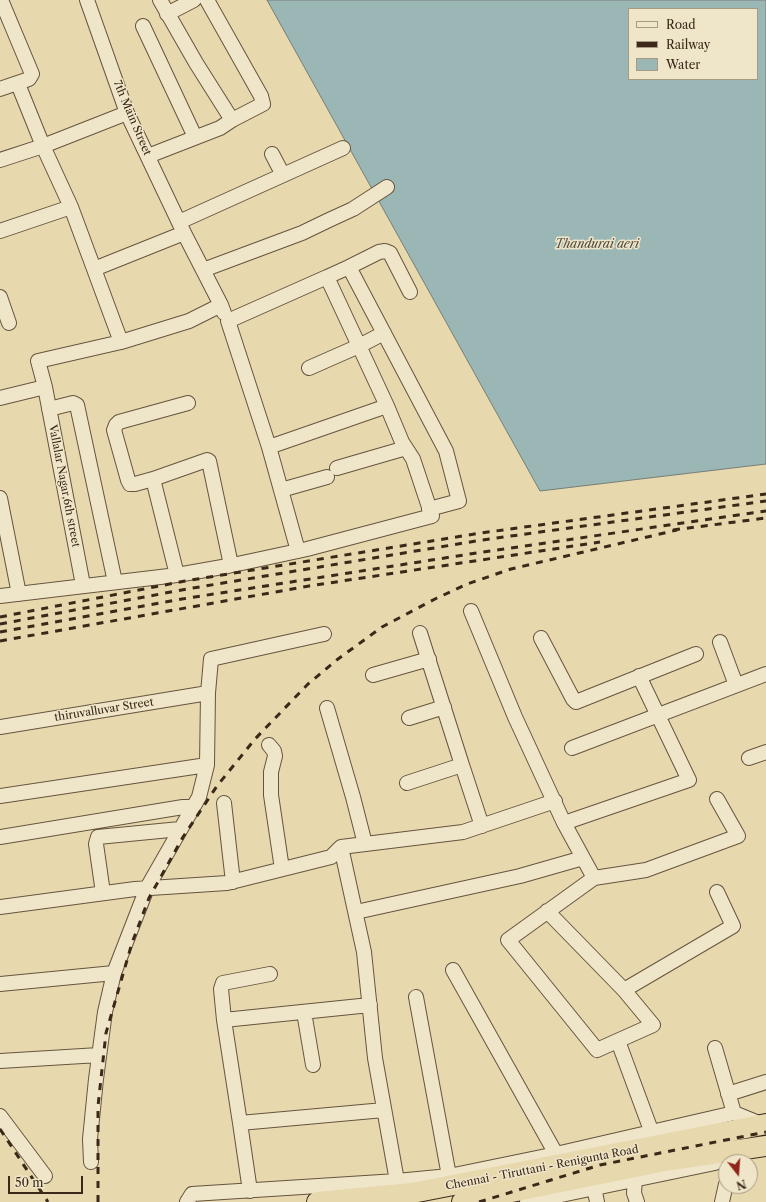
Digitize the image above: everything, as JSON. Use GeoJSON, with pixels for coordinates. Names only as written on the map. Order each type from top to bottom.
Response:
{"type":"FeatureCollection","features":[{"type":"Feature","properties":{"kind":"highway","name":"Chennai - Tiruttani - Renigunta Road"},"geometry":{"type":"LineString","coordinates":[[456,1187],[764,1124]]}},
{"type":"Feature","properties":{"kind":"highway","name":"Chennai - Tiruttani - Renigunta Road"},"geometry":{"type":"LineString","coordinates":[[317,1202],[412,1193],[665,1161],[766,1146]]}},
{"type":"Feature","properties":{"kind":"street"},"geometry":{"type":"LineString","coordinates":[[0,89],[29,79],[32,74],[1,0]]}},
{"type":"Feature","properties":{"kind":"street","name":"7th Main Street"},"geometry":{"type":"LineString","coordinates":[[87,0],[127,113],[228,321],[269,447],[298,551]]}},
{"type":"Feature","properties":{"kind":"street"},"geometry":{"type":"LineString","coordinates":[[160,0],[167,14],[232,120]]}},
{"type":"Feature","properties":{"kind":"street"},"geometry":{"type":"LineString","coordinates":[[167,14],[194,0]]}},
{"type":"Feature","properties":{"kind":"street"},"geometry":{"type":"LineString","coordinates":[[148,156],[220,128],[263,104],[262,96],[207,0]]}},
{"type":"Feature","properties":{"kind":"street"},"geometry":{"type":"LineString","coordinates":[[143,26],[195,137]]}},
{"type":"Feature","properties":{"kind":"street"},"geometry":{"type":"LineString","coordinates":[[18,84],[43,146],[71,207],[121,342],[189,321],[221,305]]}},
{"type":"Feature","properties":{"kind":"street"},"geometry":{"type":"LineString","coordinates":[[0,160],[43,146],[127,113]]}},
{"type":"Feature","properties":{"kind":"street"},"geometry":{"type":"LineString","coordinates":[[94,269],[182,228],[283,175],[343,148]]}},
{"type":"Feature","properties":{"kind":"street"},"geometry":{"type":"LineString","coordinates":[[272,154],[283,175]]}},
{"type":"Feature","properties":{"kind":"street"},"geometry":{"type":"LineString","coordinates":[[203,270],[302,233],[329,220],[387,187]]}},
{"type":"Feature","properties":{"kind":"street"},"geometry":{"type":"LineString","coordinates":[[0,230],[71,207]]}},
{"type":"Feature","properties":{"kind":"street"},"geometry":{"type":"LineString","coordinates":[[228,321],[385,250],[390,253],[410,292]]}},
{"type":"Feature","properties":{"kind":"street"},"geometry":{"type":"LineString","coordinates":[[349,267],[446,451],[459,501],[429,509]]}},
{"type":"Feature","properties":{"kind":"street"},"geometry":{"type":"LineString","coordinates":[[0,596],[177,575],[231,565],[298,551],[432,516],[413,459],[406,448],[327,277]]}},
{"type":"Feature","properties":{"kind":"street"},"geometry":{"type":"LineString","coordinates":[[0,297],[9,324]]}},
{"type":"Feature","properties":{"kind":"street"},"geometry":{"type":"LineString","coordinates":[[309,368],[359,346],[384,333]]}},
{"type":"Feature","properties":{"kind":"street","name":"Vallalar Nagar,6th street"},"geometry":{"type":"LineString","coordinates":[[83,585],[38,361],[121,342]]}},
{"type":"Feature","properties":{"kind":"street"},"geometry":{"type":"LineString","coordinates":[[0,398],[44,387]]}},
{"type":"Feature","properties":{"kind":"street"},"geometry":{"type":"LineString","coordinates":[[49,410],[73,403],[77,405],[115,582]]}},
{"type":"Feature","properties":{"kind":"street"},"geometry":{"type":"LineString","coordinates":[[188,403],[125,420],[116,425],[114,430],[130,484],[136,484],[207,460],[209,461],[231,565]]}},
{"type":"Feature","properties":{"kind":"street"},"geometry":{"type":"LineString","coordinates":[[269,447],[387,406]]}},
{"type":"Feature","properties":{"kind":"street"},"geometry":{"type":"LineString","coordinates":[[281,490],[406,448]]}},
{"type":"Feature","properties":{"kind":"street"},"geometry":{"type":"LineString","coordinates":[[153,479],[177,575]]}},
{"type":"Feature","properties":{"kind":"street"},"geometry":{"type":"LineString","coordinates":[[0,498],[19,594]]}},
{"type":"Feature","properties":{"kind":"street"},"geometry":{"type":"LineString","coordinates":[[471,611],[515,717],[564,823],[594,878]]}},
{"type":"Feature","properties":{"kind":"street"},"geometry":{"type":"LineString","coordinates":[[420,633],[482,826]]}},
{"type":"Feature","properties":{"kind":"street"},"geometry":{"type":"LineString","coordinates":[[91,1162],[90,1139],[99,1055],[105,1012],[114,973],[147,888],[199,796],[207,765],[208,693],[211,659],[324,634]]}},
{"type":"Feature","properties":{"kind":"street"},"geometry":{"type":"LineString","coordinates":[[541,638],[576,702],[696,654]]}},
{"type":"Feature","properties":{"kind":"street"},"geometry":{"type":"LineString","coordinates":[[720,642],[736,685]]}},
{"type":"Feature","properties":{"kind":"street"},"geometry":{"type":"LineString","coordinates":[[373,675],[429,659]]}},
{"type":"Feature","properties":{"kind":"street"},"geometry":{"type":"LineString","coordinates":[[572,748],[766,674]]}},
{"type":"Feature","properties":{"kind":"street"},"geometry":{"type":"LineString","coordinates":[[564,823],[689,780],[639,676]]}},
{"type":"Feature","properties":{"kind":"street","name":"thiruvalluvar Street"},"geometry":{"type":"LineString","coordinates":[[0,727],[208,693]]}},
{"type":"Feature","properties":{"kind":"street"},"geometry":{"type":"LineString","coordinates":[[327,708],[354,797],[365,844]]}},
{"type":"Feature","properties":{"kind":"street"},"geometry":{"type":"LineString","coordinates":[[409,718],[444,708]]}},
{"type":"Feature","properties":{"kind":"street"},"geometry":{"type":"LineString","coordinates":[[269,745],[274,751],[275,756],[271,772],[271,795],[282,869]]}},
{"type":"Feature","properties":{"kind":"street"},"geometry":{"type":"LineString","coordinates":[[749,758],[766,752]]}},
{"type":"Feature","properties":{"kind":"street"},"geometry":{"type":"LineString","coordinates":[[0,796],[207,765]]}},
{"type":"Feature","properties":{"kind":"street"},"geometry":{"type":"LineString","coordinates":[[407,784],[462,765]]}},
{"type":"Feature","properties":{"kind":"street"},"geometry":{"type":"LineString","coordinates":[[547,911],[624,990],[653,1025],[597,1050],[508,940],[547,911],[594,878],[646,870],[738,836],[717,799]]}},
{"type":"Feature","properties":{"kind":"street"},"geometry":{"type":"LineString","coordinates":[[0,907],[147,888],[232,882],[331,857],[341,847],[463,832],[555,801]]}},
{"type":"Feature","properties":{"kind":"street"},"geometry":{"type":"LineString","coordinates":[[224,803],[232,882]]}},
{"type":"Feature","properties":{"kind":"street"},"geometry":{"type":"LineString","coordinates":[[0,837],[183,807],[192,807]]}},
{"type":"Feature","properties":{"kind":"street"},"geometry":{"type":"LineString","coordinates":[[104,893],[96,844],[98,837],[180,829]]}},
{"type":"Feature","properties":{"kind":"street"},"geometry":{"type":"LineString","coordinates":[[341,847],[364,952],[375,1058],[397,1181]]}},
{"type":"Feature","properties":{"kind":"street"},"geometry":{"type":"LineString","coordinates":[[356,912],[520,876],[583,858]]}},
{"type":"Feature","properties":{"kind":"street"},"geometry":{"type":"LineString","coordinates":[[624,990],[734,926],[717,892]]}},
{"type":"Feature","properties":{"kind":"street"},"geometry":{"type":"LineString","coordinates":[[453,970],[556,1154]]}},
{"type":"Feature","properties":{"kind":"street"},"geometry":{"type":"LineString","coordinates":[[0,984],[114,973]]}},
{"type":"Feature","properties":{"kind":"street"},"geometry":{"type":"LineString","coordinates":[[250,1191],[224,1020],[221,989],[223,983],[270,974]]}},
{"type":"Feature","properties":{"kind":"street"},"geometry":{"type":"LineString","coordinates":[[416,998],[456,1187]]}},
{"type":"Feature","properties":{"kind":"street"},"geometry":{"type":"LineString","coordinates":[[224,1020],[370,1005]]}},
{"type":"Feature","properties":{"kind":"street"},"geometry":{"type":"LineString","coordinates":[[304,1012],[313,1065]]}},
{"type":"Feature","properties":{"kind":"street"},"geometry":{"type":"LineString","coordinates":[[618,1041],[652,1133]]}},
{"type":"Feature","properties":{"kind":"street"},"geometry":{"type":"LineString","coordinates":[[715,1048],[734,1113]]}},
{"type":"Feature","properties":{"kind":"street"},"geometry":{"type":"LineString","coordinates":[[0,1061],[99,1055]]}},
{"type":"Feature","properties":{"kind":"street"},"geometry":{"type":"LineString","coordinates":[[728,1094],[766,1082]]}},
{"type":"Feature","properties":{"kind":"street"},"geometry":{"type":"LineString","coordinates":[[240,1123],[384,1110]]}},
{"type":"Feature","properties":{"kind":"street"},"geometry":{"type":"LineString","coordinates":[[187,1202],[192,1194],[397,1181],[456,1187],[556,1154],[734,1113],[764,1124]]}},
{"type":"Feature","properties":{"kind":"street"},"geometry":{"type":"LineString","coordinates":[[0,1116],[45,1176]]}},
{"type":"Feature","properties":{"kind":"street"},"geometry":{"type":"LineString","coordinates":[[749,1154],[766,1146]]}},
{"type":"Feature","properties":{"kind":"street"},"geometry":{"type":"LineString","coordinates":[[527,1202],[718,1163]]}},
{"type":"Feature","properties":{"kind":"street"},"geometry":{"type":"LineString","coordinates":[[635,1179],[634,1193],[637,1202]]}},
{"type":"Feature","properties":{"kind":"street"},"geometry":{"type":"LineString","coordinates":[[594,1188],[597,1202]]}},
{"type":"Feature","properties":{"kind":"water","name":"Thandurai aeri"},"geometry":{"type":"Polygon","coordinates":[[[267,0],[766,0],[766,464],[540,491],[267,0]]]}},
{"type":"Feature","properties":{"kind":"railway"},"geometry":{"type":"LineString","coordinates":[[0,617],[185,581],[481,533],[766,494]]}},
{"type":"Feature","properties":{"kind":"railway"},"geometry":{"type":"LineString","coordinates":[[0,624],[187,589],[482,540],[766,501]]}},
{"type":"Feature","properties":{"kind":"railway"},"geometry":{"type":"LineString","coordinates":[[0,632],[182,599],[483,552],[766,511]]}},
{"type":"Feature","properties":{"kind":"railway"},"geometry":{"type":"LineString","coordinates":[[673,530],[766,518]]}},
{"type":"Feature","properties":{"kind":"railway"},"geometry":{"type":"LineString","coordinates":[[98,1202],[98,1106],[106,1033],[132,943],[149,898],[183,837],[217,786],[255,739],[308,684],[338,659],[382,627],[435,599],[467,584],[511,569],[677,530]]}},
{"type":"Feature","properties":{"kind":"railway"},"geometry":{"type":"LineString","coordinates":[[0,641],[309,586],[600,542]]}},
{"type":"Feature","properties":{"kind":"railway"},"geometry":{"type":"LineString","coordinates":[[0,1129],[48,1202]]}},
{"type":"Feature","properties":{"kind":"railway"},"geometry":{"type":"LineString","coordinates":[[479,1202],[600,1165],[766,1132]]}}]}
